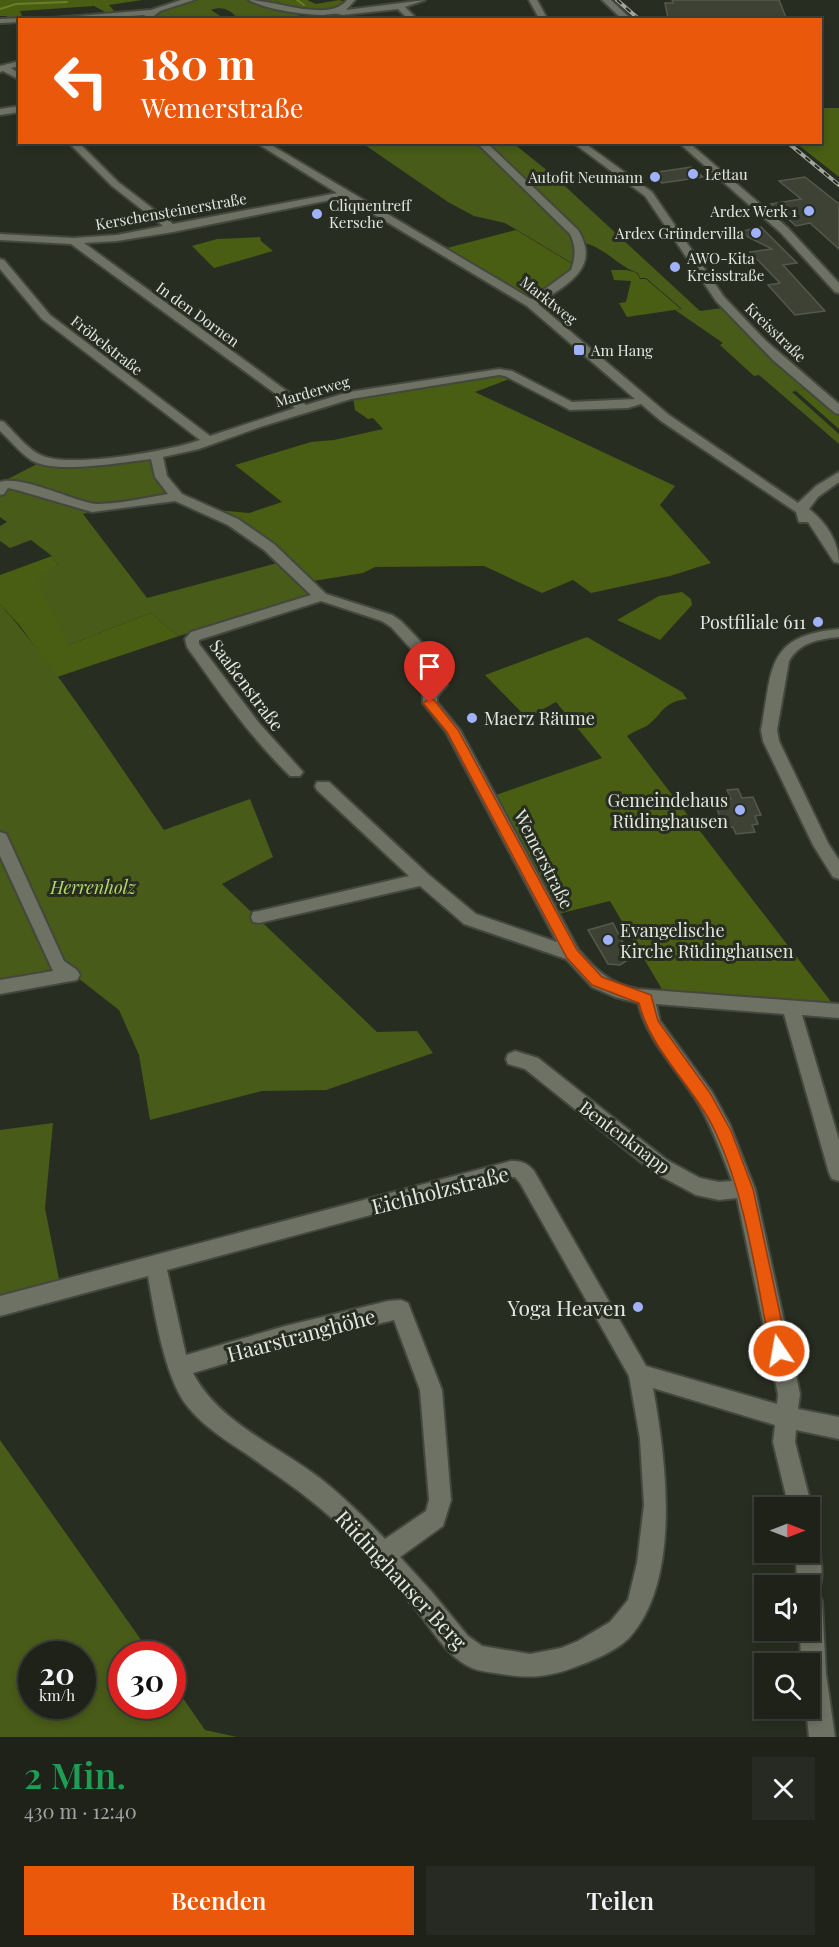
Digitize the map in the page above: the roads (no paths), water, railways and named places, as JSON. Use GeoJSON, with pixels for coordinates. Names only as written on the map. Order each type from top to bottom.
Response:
{"type":"FeatureCollection","features":[{"type":"Feature","properties":{"kind":"street"},"geometry":{"type":"LineString","coordinates":[[62,18],[153,12],[190,0]]}},
{"type":"Feature","properties":{"kind":"street"},"geometry":{"type":"LineString","coordinates":[[253,0],[318,12],[341,9],[350,5],[351,0]]}},
{"type":"Feature","properties":{"kind":"street"},"geometry":{"type":"LineString","coordinates":[[342,13],[400,6],[421,0]]}},
{"type":"Feature","properties":{"kind":"street"},"geometry":{"type":"LineString","coordinates":[[533,0],[543,18]]}},
{"type":"Feature","properties":{"kind":"street"},"geometry":{"type":"LineString","coordinates":[[606,0],[626,18]]}},
{"type":"Feature","properties":{"kind":"street"},"geometry":{"type":"LineString","coordinates":[[400,6],[412,18]]}},
{"type":"Feature","properties":{"kind":"street"},"geometry":{"type":"LineString","coordinates":[[368,10],[374,18]]}},
{"type":"Feature","properties":{"kind":"street"},"geometry":{"type":"LineString","coordinates":[[147,18],[153,12]]}},
{"type":"Feature","properties":{"kind":"street"},"geometry":{"type":"LineString","coordinates":[[318,12],[324,18]]}},
{"type":"Feature","properties":{"kind":"street"},"geometry":{"type":"LineString","coordinates":[[0,21],[18,20]]}},
{"type":"Feature","properties":{"kind":"street"},"geometry":{"type":"LineString","coordinates":[[2,68],[18,64]]}},
{"type":"Feature","properties":{"kind":"street"},"geometry":{"type":"LineString","coordinates":[[2,68],[18,77]]}},
{"type":"Feature","properties":{"kind":"street"},"geometry":{"type":"LineString","coordinates":[[0,112],[18,109]]}},
{"type":"Feature","properties":{"kind":"street"},"geometry":{"type":"LineString","coordinates":[[74,144],[115,184],[173,228]]}},
{"type":"Feature","properties":{"kind":"street","name":"Marktweg"},"geometry":{"type":"LineString","coordinates":[[262,144],[531,304],[643,400],[793,506],[802,509]]}},
{"type":"Feature","properties":{"kind":"street"},"geometry":{"type":"LineString","coordinates":[[482,144],[574,231],[580,241],[576,272],[531,304]]}},
{"type":"Feature","properties":{"kind":"street","name":"Kreisstraße"},"geometry":{"type":"LineString","coordinates":[[579,144],[649,194],[720,299],[747,329],[796,375],[839,410]]}},
{"type":"Feature","properties":{"kind":"street"},"geometry":{"type":"LineString","coordinates":[[684,144],[791,239],[839,290]]}},
{"type":"Feature","properties":{"kind":"street","name":"Kerschensteinerstraße"},"geometry":{"type":"LineString","coordinates":[[0,237],[74,241],[117,238],[346,194]]}},
{"type":"Feature","properties":{"kind":"street","name":"In den Dornen"},"geometry":{"type":"LineString","coordinates":[[74,241],[304,409]]}},
{"type":"Feature","properties":{"kind":"street","name":"Fröbelstraße"},"geometry":{"type":"LineString","coordinates":[[0,262],[46,317],[207,440]]}},
{"type":"Feature","properties":{"kind":"street","name":"Marderweg"},"geometry":{"type":"LineString","coordinates":[[0,424],[36,458],[50,462],[79,463],[156,455],[195,446],[207,440],[349,396],[499,372],[508,373],[570,406],[628,404],[643,400]]}},
{"type":"Feature","properties":{"kind":"street"},"geometry":{"type":"LineString","coordinates":[[0,491],[5,484],[19,486],[92,508],[177,497],[161,477],[156,455]]}},
{"type":"Feature","properties":{"kind":"street"},"geometry":{"type":"LineString","coordinates":[[839,476],[806,502],[802,509],[802,515],[807,524],[839,559]]}},
{"type":"Feature","properties":{"kind":"street","name":"Wemerstraße"},"geometry":{"type":"LineString","coordinates":[[177,497],[233,522],[268,548],[321,597],[396,623],[446,686],[430,696],[430,703],[452,730],[572,954],[597,981],[619,991],[646,999],[663,997],[839,1011]]}},
{"type":"Feature","properties":{"kind":"street","name":"Saaßenstraße"},"geometry":{"type":"LineString","coordinates":[[295,772],[280,758],[230,696],[192,644],[192,639],[196,635],[321,597]]}},
{"type":"Feature","properties":{"kind":"street"},"geometry":{"type":"LineString","coordinates":[[839,633],[807,638],[786,652],[768,730],[771,741],[821,845],[839,873]]}},
{"type":"Feature","properties":{"kind":"street"},"geometry":{"type":"LineString","coordinates":[[323,786],[423,879],[471,920],[572,954]]}},
{"type":"Feature","properties":{"kind":"street"},"geometry":{"type":"LineString","coordinates":[[0,838],[57,964],[71,975],[0,987]]}},
{"type":"Feature","properties":{"kind":"street"},"geometry":{"type":"LineString","coordinates":[[259,917],[423,879]]}},
{"type":"Feature","properties":{"kind":"street"},"geometry":{"type":"LineString","coordinates":[[646,999],[651,1023],[705,1098],[723,1131],[745,1189],[789,1394],[784,1442],[798,1497]]}},
{"type":"Feature","properties":{"kind":"street"},"geometry":{"type":"LineString","coordinates":[[791,1008],[839,1173]]}},
{"type":"Feature","properties":{"kind":"street","name":"Bentenknapp"},"geometry":{"type":"LineString","coordinates":[[515,1059],[531,1063],[660,1166],[696,1186],[719,1191],[745,1189]]}},
{"type":"Feature","properties":{"kind":"street","name":"Eichholzstraße"},"geometry":{"type":"LineString","coordinates":[[0,1306],[511,1169],[520,1169],[527,1177],[639,1374]]}},
{"type":"Feature","properties":{"kind":"street","name":"Rüdinghauser Berg"},"geometry":{"type":"LineString","coordinates":[[156,1264],[179,1367],[195,1399],[218,1420],[313,1487],[384,1554],[459,1645],[477,1658],[530,1666],[551,1662],[585,1651],[619,1631],[638,1606],[649,1563],[655,1505],[651,1439],[639,1374]]}},
{"type":"Feature","properties":{"kind":"street","name":"Haarstranghöhe"},"geometry":{"type":"LineString","coordinates":[[179,1367],[285,1336],[400,1310],[431,1390],[440,1500],[435,1518],[384,1554]]}},
{"type":"Feature","properties":{"kind":"street"},"geometry":{"type":"LineString","coordinates":[[639,1374],[785,1417],[839,1428]]}},
{"type":"Feature","properties":{"kind":"street"},"geometry":{"type":"LineString","coordinates":[[812,1641],[813,1674],[822,1737]]}},
{"type":"Feature","properties":{"kind":"waterway"},"geometry":{"type":"LineString","coordinates":[[297,0],[304,5]]}},
{"type":"Feature","properties":{"kind":"waterway"},"geometry":{"type":"LineString","coordinates":[[0,9],[16,4],[67,2]]}},
{"type":"Feature","properties":{"kind":"railway"},"geometry":{"type":"LineString","coordinates":[[617,0],[638,18]]}},
{"type":"Feature","properties":{"kind":"railway"},"geometry":{"type":"LineString","coordinates":[[789,144],[839,185]]}},
{"type":"Feature","properties":{"kind":"place","name":"Lettau"},"geometry":{"type":"Point","coordinates":[693,174]}},
{"type":"Feature","properties":{"kind":"place","name":"Autofit Neumann"},"geometry":{"type":"Point","coordinates":[655,177]}},
{"type":"Feature","properties":{"kind":"place","name":"Ardex Werk 1"},"geometry":{"type":"Point","coordinates":[809,211]}},
{"type":"Feature","properties":{"kind":"place","name":"Cliquentreff Kersche"},"geometry":{"type":"Point","coordinates":[317,214]}},
{"type":"Feature","properties":{"kind":"place","name":"Ardex Gründervilla"},"geometry":{"type":"Point","coordinates":[756,233]}},
{"type":"Feature","properties":{"kind":"place","name":"AWO-Kita Kreisstraße"},"geometry":{"type":"Point","coordinates":[675,267]}},
{"type":"Feature","properties":{"kind":"place","name":"Am Hang"},"geometry":{"type":"Point","coordinates":[579,350]}},
{"type":"Feature","properties":{"kind":"place","name":"Postfiliale 611"},"geometry":{"type":"Point","coordinates":[818,622]}},
{"type":"Feature","properties":{"kind":"place","name":"Maerz Räume"},"geometry":{"type":"Point","coordinates":[472,718]}},
{"type":"Feature","properties":{"kind":"place","name":"Gemeindehaus Rüdinghausen"},"geometry":{"type":"Point","coordinates":[740,810]}},
{"type":"Feature","properties":{"kind":"place","name":"Evangelische Kirche Rüdinghausen"},"geometry":{"type":"Point","coordinates":[608,940]}},
{"type":"Feature","properties":{"kind":"place","name":"Yoga Heaven"},"geometry":{"type":"Point","coordinates":[638,1307]}},
{"type":"Feature","properties":{"kind":"park label","name":"Herrenholz"},"geometry":{"type":"Point","coordinates":[93,887]}}]}
